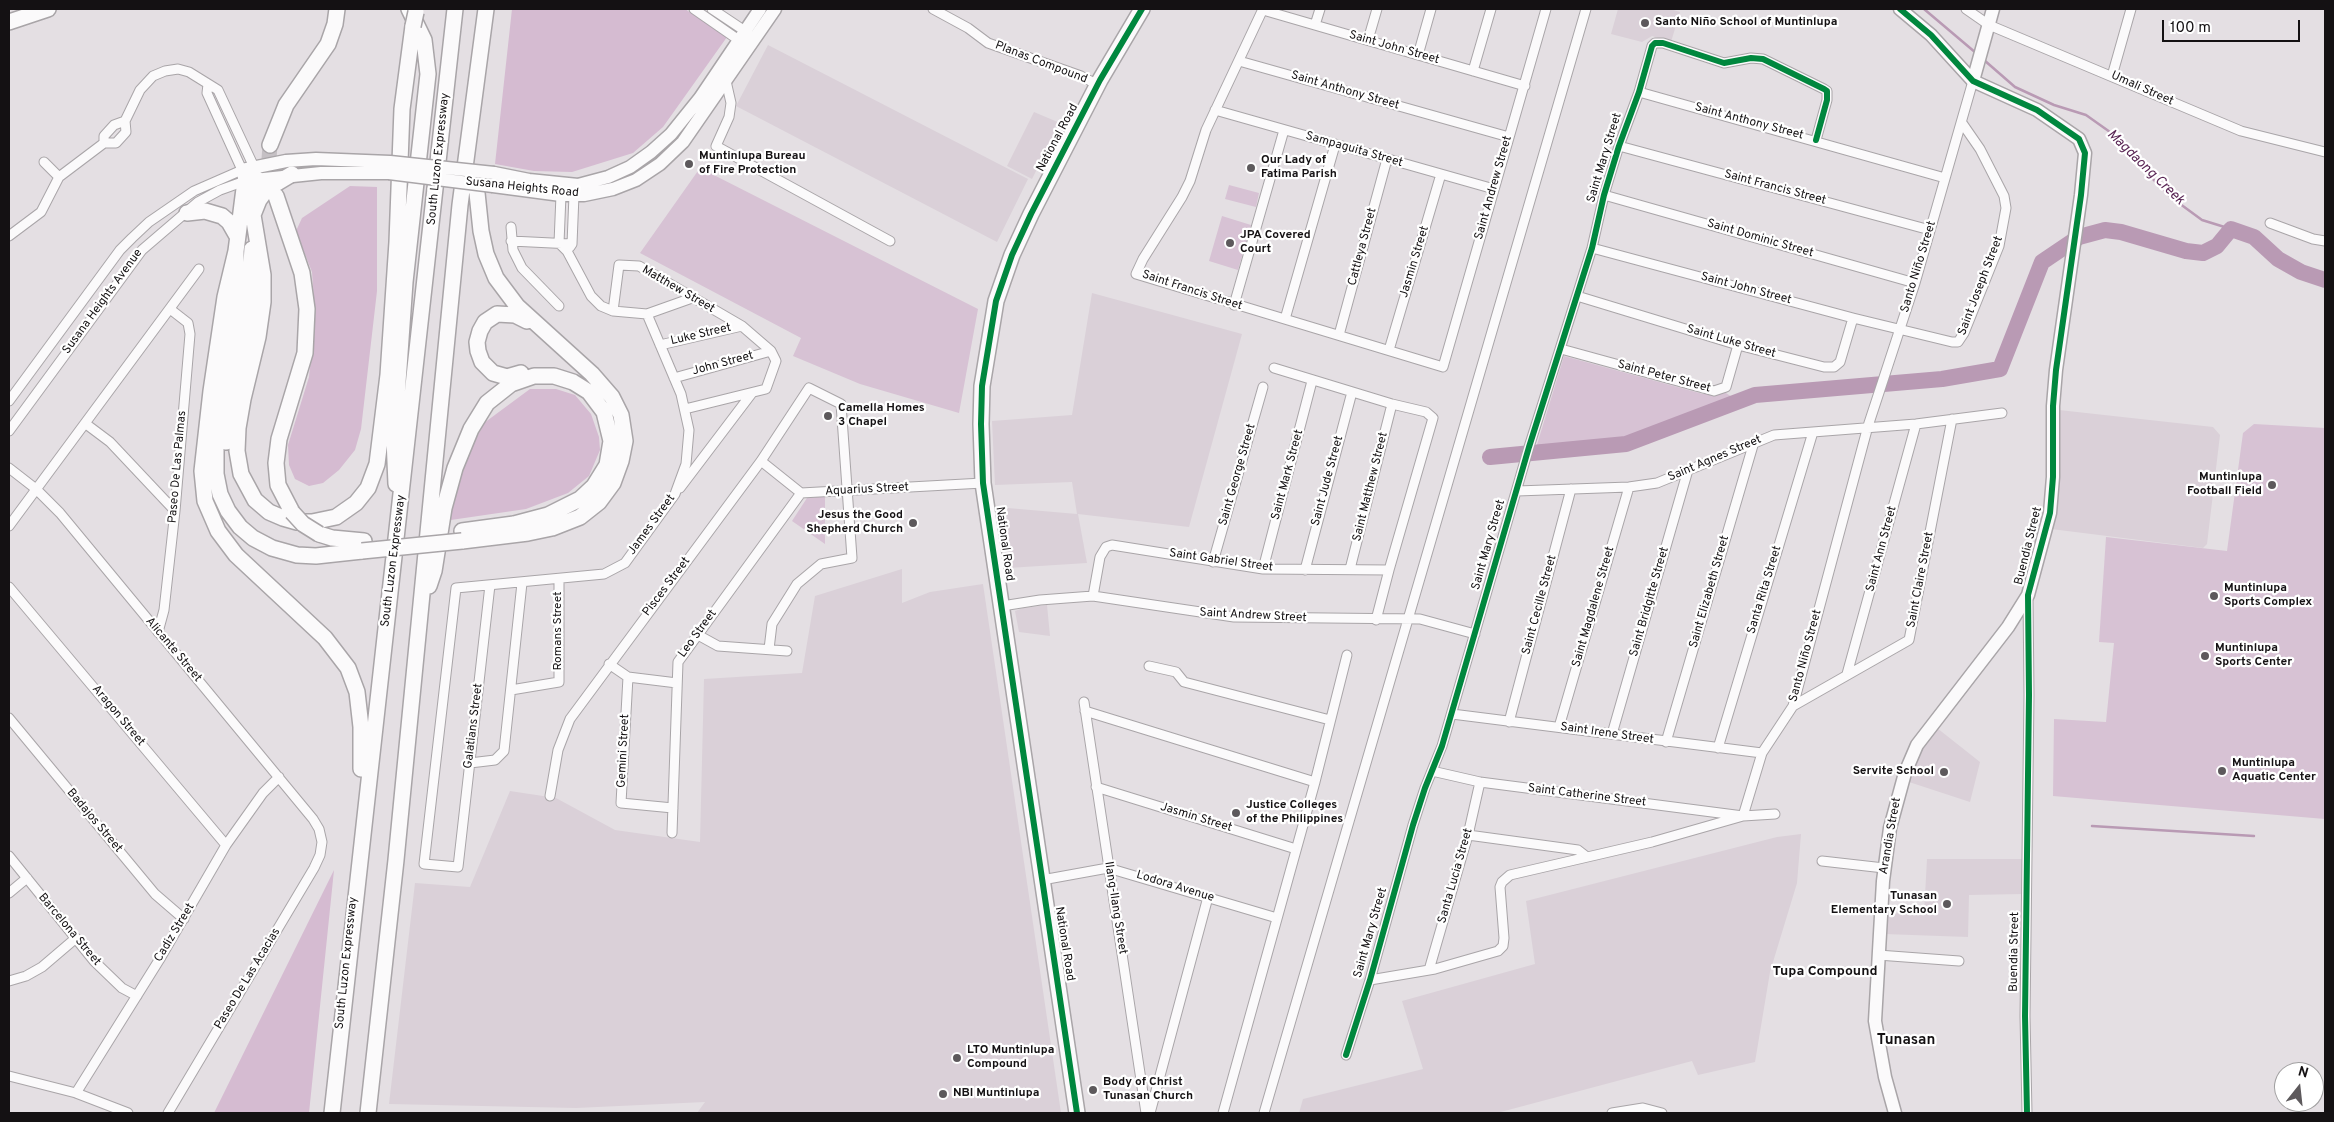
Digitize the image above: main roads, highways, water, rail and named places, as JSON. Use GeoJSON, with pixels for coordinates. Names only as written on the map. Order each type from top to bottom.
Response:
{"type":"FeatureCollection","features":[{"type":"Feature","properties":{"kind":"highway"},"geometry":{"type":"LineString","coordinates":[[24,17],[43,9]]}},
{"type":"Feature","properties":{"kind":"highway"},"geometry":{"type":"LineString","coordinates":[[9,22],[48,9]]}},
{"type":"Feature","properties":{"kind":"highway"},"geometry":{"type":"LineString","coordinates":[[270,144],[286,105],[328,44],[338,9]]}},
{"type":"Feature","properties":{"kind":"highway","name":"South Luzon Expressway"},"geometry":{"type":"LineString","coordinates":[[332,1113],[364,811],[399,526],[456,9]]}},
{"type":"Feature","properties":{"kind":"highway","name":"South Luzon Expressway"},"geometry":{"type":"LineString","coordinates":[[368,1113],[396,860],[466,153],[486,9]]}},
{"type":"Feature","properties":{"kind":"highway","name":"National Road"},"geometry":{"type":"LineString","coordinates":[[1077,1113],[984,483],[981,424],[982,386],[996,301],[1021,234],[1098,86],[1142,9]]}},
{"type":"Feature","properties":{"kind":"highway"},"geometry":{"type":"LineString","coordinates":[[399,526],[394,439],[405,282],[428,74],[424,40],[414,14]]}},
{"type":"Feature","properties":{"kind":"highway"},"geometry":{"type":"LineString","coordinates":[[247,214],[263,275],[263,302],[258,337],[238,428],[237,451],[241,474],[255,500],[276,515],[304,522],[330,519],[356,503],[368,488],[377,464],[388,374],[397,242],[402,109],[414,14]]}},
{"type":"Feature","properties":{"kind":"highway"},"geometry":{"type":"LineString","coordinates":[[249,174],[247,214],[249,306],[225,447],[226,477],[230,497],[238,512],[251,526],[285,544],[320,548],[363,546],[462,536],[528,534],[571,521],[587,512],[599,502],[609,490],[619,470],[625,441],[623,426],[617,406],[592,374],[507,295],[490,265],[481,231],[477,194],[466,153]]}},
{"type":"Feature","properties":{"kind":"highway"},"geometry":{"type":"LineString","coordinates":[[292,174],[267,190],[247,214],[236,244],[225,298],[211,390],[202,471],[205,501],[218,531],[236,555],[325,638],[348,668],[357,692],[361,727],[361,781],[364,811]]}},
{"type":"Feature","properties":{"kind":"highway"},"geometry":{"type":"LineString","coordinates":[[276,196],[302,274],[308,316],[304,353],[279,440],[276,463],[281,493],[292,512],[304,524],[319,534],[363,546]]}},
{"type":"Feature","properties":{"kind":"highway"},"geometry":{"type":"LineString","coordinates":[[187,212],[204,211],[222,216],[228,222],[236,244],[236,299],[218,416],[216,444],[216,474],[223,502],[235,521],[246,533],[272,548],[316,556],[363,546]]}},
{"type":"Feature","properties":{"kind":"highway"},"geometry":{"type":"LineString","coordinates":[[388,374],[405,282]]}},
{"type":"Feature","properties":{"kind":"highway"},"geometry":{"type":"LineString","coordinates":[[462,536],[548,515],[580,499],[594,486],[609,456],[611,441],[609,426],[604,412],[595,398],[561,373],[547,369],[528,370],[510,376],[497,376],[485,366],[478,352],[478,336],[482,326],[489,318],[497,314],[515,314],[547,334]]}},
{"type":"Feature","properties":{"kind":"highway"},"geometry":{"type":"LineString","coordinates":[[420,614],[434,571],[444,508],[452,478],[467,438],[481,412],[502,390],[527,378],[544,376],[574,382]]}},
{"type":"Feature","properties":{"kind":"waterway","name":"Magdaong Creek"},"geometry":{"type":"LineString","coordinates":[[1924,9],[1976,53]]}},
{"type":"Feature","properties":{"kind":"waterway","name":"Magdaong Creek"},"geometry":{"type":"LineString","coordinates":[[1984,60],[2015,87],[2054,105],[2086,115],[2117,137],[2144,170],[2172,198],[2202,220],[2231,229]]}},
{"type":"Feature","properties":{"kind":"waterway"},"geometry":{"type":"LineString","coordinates":[[1490,457],[1626,444],[1755,395],[1942,379],[2000,369],[2042,262],[2079,237],[2105,230],[2121,232],[2186,251],[2203,253],[2217,246],[2231,229],[2254,237],[2278,259],[2301,272],[2325,280]]}},
{"type":"Feature","properties":{"kind":"waterway"},"geometry":{"type":"LineString","coordinates":[[2092,826],[2254,836]]}},
{"type":"Feature","properties":{"kind":"tunnel"},"geometry":{"type":"LineString","coordinates":[[270,145],[271,178]]}},
{"type":"Feature","properties":{"kind":"place","name":"Santo Niño School of Muntinlupa"},"geometry":{"type":"Point","coordinates":[1645,23]}},
{"type":"Feature","properties":{"kind":"place","name":"Muntinlupa Bureau of Fire Protection"},"geometry":{"type":"Point","coordinates":[689,164]}},
{"type":"Feature","properties":{"kind":"place","name":"Our Lady of Fatima Parish"},"geometry":{"type":"Point","coordinates":[1251,168]}},
{"type":"Feature","properties":{"kind":"place","name":"JPA Covered Court"},"geometry":{"type":"Point","coordinates":[1230,243]}},
{"type":"Feature","properties":{"kind":"place","name":"Camella Homes 3 Chapel"},"geometry":{"type":"Point","coordinates":[828,416]}},
{"type":"Feature","properties":{"kind":"place","name":"Muntinlupa Football Field"},"geometry":{"type":"Point","coordinates":[2272,485]}},
{"type":"Feature","properties":{"kind":"place","name":"Jesus the Good Shepherd Church"},"geometry":{"type":"Point","coordinates":[913,523]}},
{"type":"Feature","properties":{"kind":"place","name":"Muntinlupa Sports Complex"},"geometry":{"type":"Point","coordinates":[2214,596]}},
{"type":"Feature","properties":{"kind":"place","name":"Muntinlupa Sports Center"},"geometry":{"type":"Point","coordinates":[2205,656]}},
{"type":"Feature","properties":{"kind":"place","name":"Muntinlupa Aquatic Center"},"geometry":{"type":"Point","coordinates":[2222,771]}},
{"type":"Feature","properties":{"kind":"place","name":"Servite School"},"geometry":{"type":"Point","coordinates":[1944,772]}},
{"type":"Feature","properties":{"kind":"place","name":"Justice Colleges of the Philippines"},"geometry":{"type":"Point","coordinates":[1236,813]}},
{"type":"Feature","properties":{"kind":"place","name":"Tunasan Elementary School"},"geometry":{"type":"Point","coordinates":[1947,904]}},
{"type":"Feature","properties":{"kind":"place","name":"LTO Muntinlupa Compound"},"geometry":{"type":"Point","coordinates":[957,1058]}},
{"type":"Feature","properties":{"kind":"place","name":"Body of Christ Tunasan Church"},"geometry":{"type":"Point","coordinates":[1093,1090]}},
{"type":"Feature","properties":{"kind":"place","name":"NBI Muntinlupa"},"geometry":{"type":"Point","coordinates":[943,1094]}},
{"type":"Feature","properties":{"kind":"district","name":"Tupa Compound"},"geometry":{"type":"Point","coordinates":[1825,972]}},
{"type":"Feature","properties":{"kind":"district","name":"Tunasan"},"geometry":{"type":"Point","coordinates":[1906,1041]}}]}
